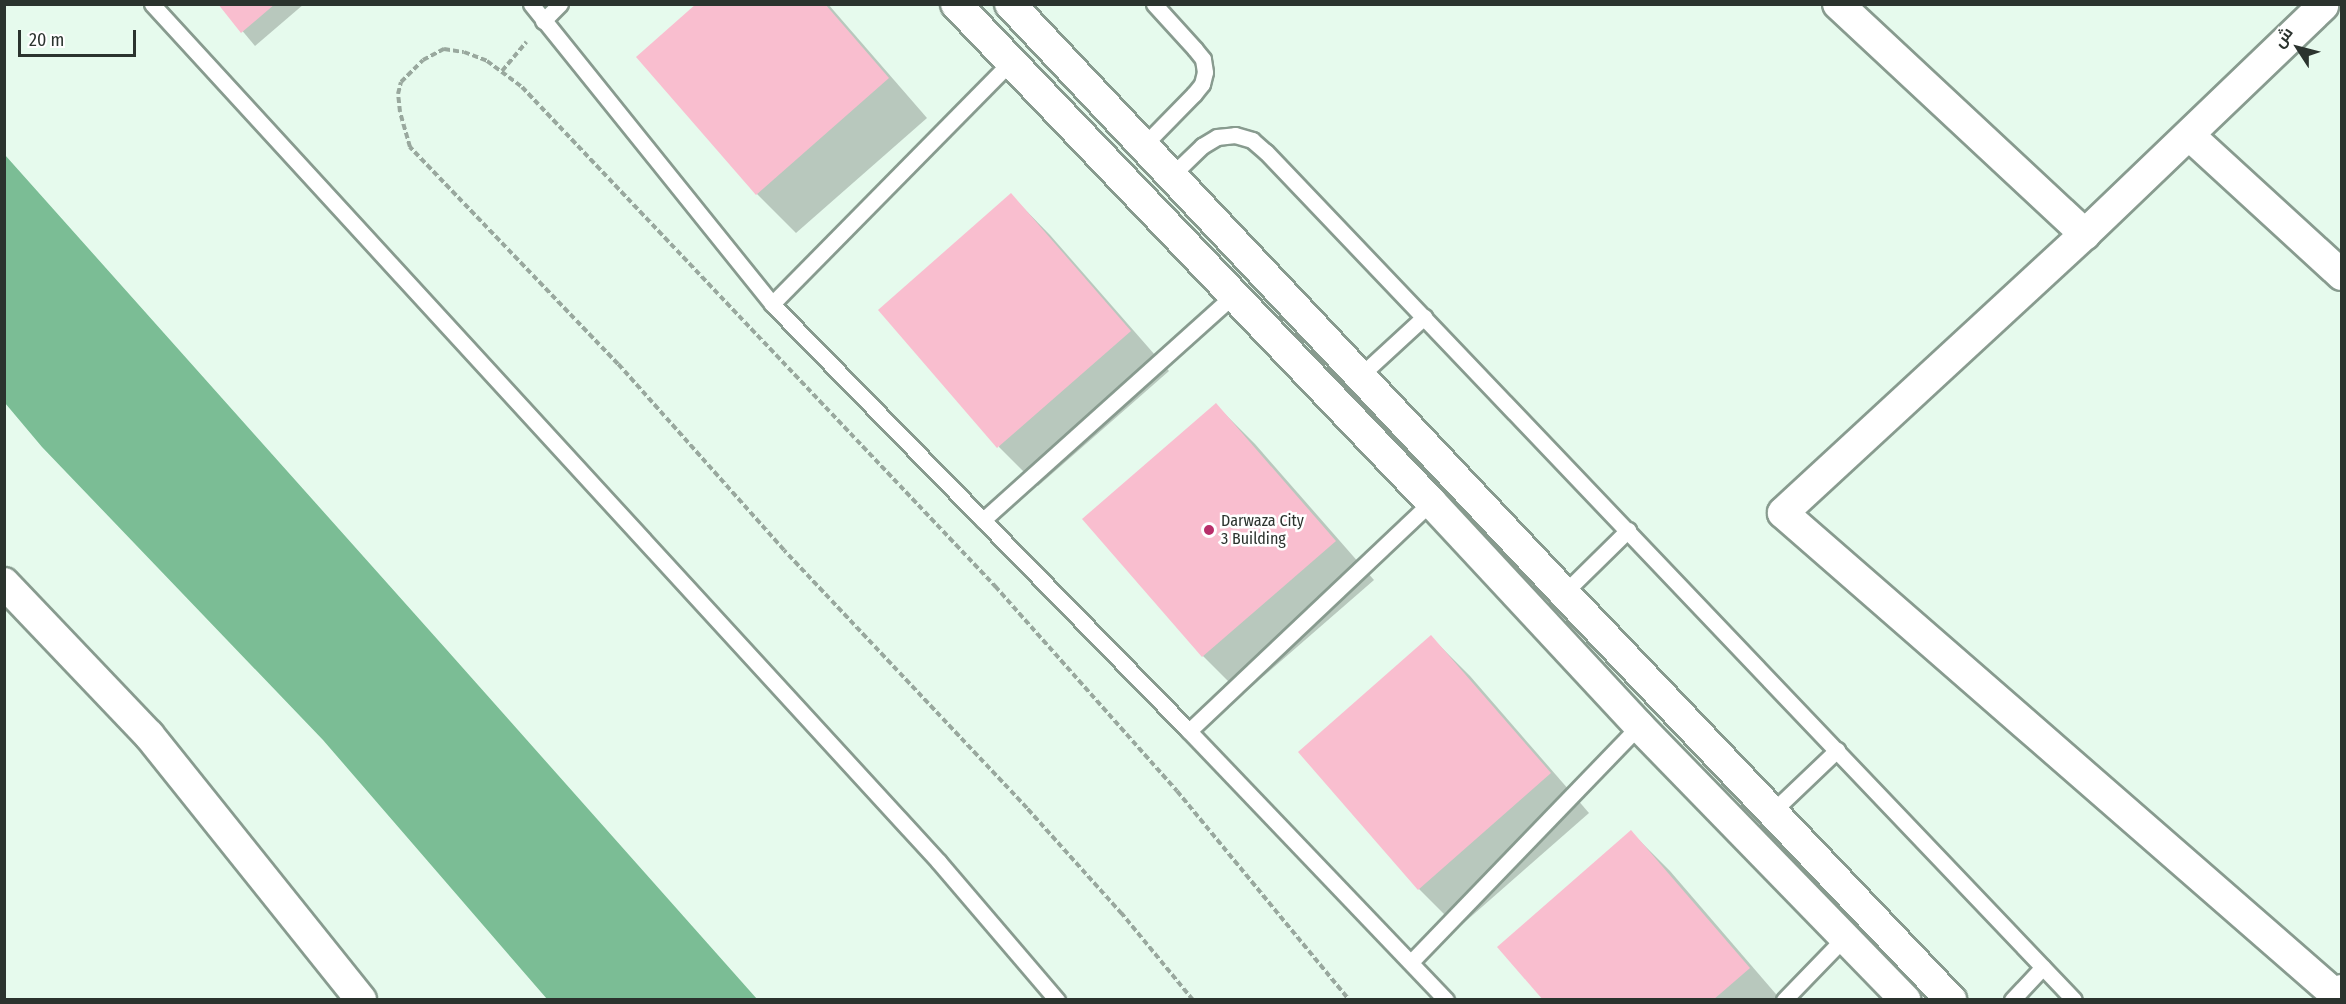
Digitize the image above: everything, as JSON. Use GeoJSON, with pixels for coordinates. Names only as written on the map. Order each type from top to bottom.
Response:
{"type":"FeatureCollection","features":[{"type":"Feature","properties":{"kind":"street"},"geometry":{"type":"LineString","coordinates":[[956,4],[1431,502],[1639,726],[1905,999]]}},
{"type":"Feature","properties":{"kind":"street"},"geometry":{"type":"LineString","coordinates":[[1010,4],[1564,593],[1951,999]]}},
{"type":"Feature","properties":{"kind":"street"},"geometry":{"type":"LineString","coordinates":[[1838,4],[2085,234]]}},
{"type":"Feature","properties":{"kind":"street"},"geometry":{"type":"LineString","coordinates":[[2323,6],[2085,234],[1782,513],[2337,996],[2342,990]]}},
{"type":"Feature","properties":{"kind":"street"},"geometry":{"type":"LineString","coordinates":[[2189,135],[2342,275]]}},
{"type":"Feature","properties":{"kind":"street"},"geometry":{"type":"LineString","coordinates":[[4,583],[149,735],[361,999]]}},
{"type":"Feature","properties":{"kind":"lane"},"geometry":{"type":"LineString","coordinates":[[152,4],[939,862],[1058,999]]}},
{"type":"Feature","properties":{"kind":"lane"},"geometry":{"type":"LineString","coordinates":[[531,4],[772,304],[1190,730],[1446,999]]}},
{"type":"Feature","properties":{"kind":"lane"},"geometry":{"type":"LineString","coordinates":[[543,21],[560,4]]}},
{"type":"Feature","properties":{"kind":"lane"},"geometry":{"type":"LineString","coordinates":[[1144,145],[1194,94],[1202,84],[1205,72],[1203,59],[1154,4]]}},
{"type":"Feature","properties":{"kind":"lane"},"geometry":{"type":"LineString","coordinates":[[772,304],[1011,62]]}},
{"type":"Feature","properties":{"kind":"lane"},"geometry":{"type":"LineString","coordinates":[[1172,175],[1202,146],[1217,137],[1235,135],[1252,140],[1628,530],[2074,999]]}},
{"type":"Feature","properties":{"kind":"lane"},"geometry":{"type":"LineString","coordinates":[[983,520],[1234,295]]}},
{"type":"Feature","properties":{"kind":"lane"},"geometry":{"type":"LineString","coordinates":[[1361,375],[1424,317]]}},
{"type":"Feature","properties":{"kind":"lane"},"geometry":{"type":"LineString","coordinates":[[1190,730],[1431,502]]}},
{"type":"Feature","properties":{"kind":"lane"},"geometry":{"type":"LineString","coordinates":[[1564,593],[1628,530]]}},
{"type":"Feature","properties":{"kind":"lane"},"geometry":{"type":"LineString","coordinates":[[1411,962],[1639,726]]}},
{"type":"Feature","properties":{"kind":"lane"},"geometry":{"type":"LineString","coordinates":[[1772,812],[1838,750]]}},
{"type":"Feature","properties":{"kind":"lane"},"geometry":{"type":"LineString","coordinates":[[1784,999],[1845,937]]}},
{"type":"Feature","properties":{"kind":"lane"},"geometry":{"type":"LineString","coordinates":[[2012,999],[2043,967]]}},
{"type":"Feature","properties":{"kind":"path"},"geometry":{"type":"LineString","coordinates":[[501,71],[543,21]]}},
{"type":"Feature","properties":{"kind":"path"},"geometry":{"type":"LineString","coordinates":[[1193,999],[1122,914],[1027,808],[792,558],[618,364],[410,147],[400,112],[398,94],[401,82],[423,60],[444,49],[464,52],[479,57],[501,71],[530,95],[995,586],[1177,791],[1349,999]]}},
{"type":"Feature","properties":{"kind":"shaded area"},"geometry":{"type":"Polygon","coordinates":[[[5,155],[757,999],[547,999],[323,740],[42,447],[5,403],[5,155]]]}},
{"type":"Feature","properties":{"kind":"building"},"geometry":{"type":"Polygon","coordinates":[[[218,4],[275,4],[241,33],[218,4]]]}},
{"type":"Feature","properties":{"kind":"building"},"geometry":{"type":"Polygon","coordinates":[[[696,4],[825,4],[889,78],[756,195],[636,57],[696,4]]]}},
{"type":"Feature","properties":{"kind":"building"},"geometry":{"type":"Polygon","coordinates":[[[1011,193],[1131,331],[997,448],[878,310],[1011,193]]]}},
{"type":"Feature","properties":{"kind":"building","name":"Darwaza City 3 Building"},"geometry":{"type":"Polygon","coordinates":[[[1216,403],[1336,541],[1202,657],[1082,519],[1216,403]]]}},
{"type":"Feature","properties":{"kind":"building"},"geometry":{"type":"Polygon","coordinates":[[[1431,635],[1551,773],[1418,890],[1298,752],[1431,635]]]}},
{"type":"Feature","properties":{"kind":"building"},"geometry":{"type":"Polygon","coordinates":[[[1631,830],[1750,968],[1713,1000],[1543,1000],[1497,947],[1631,830]]]}},
{"type":"Feature","properties":{"kind":"place","name":"Darwaza City 3 Building"},"geometry":{"type":"Point","coordinates":[1209,530]}}]}
